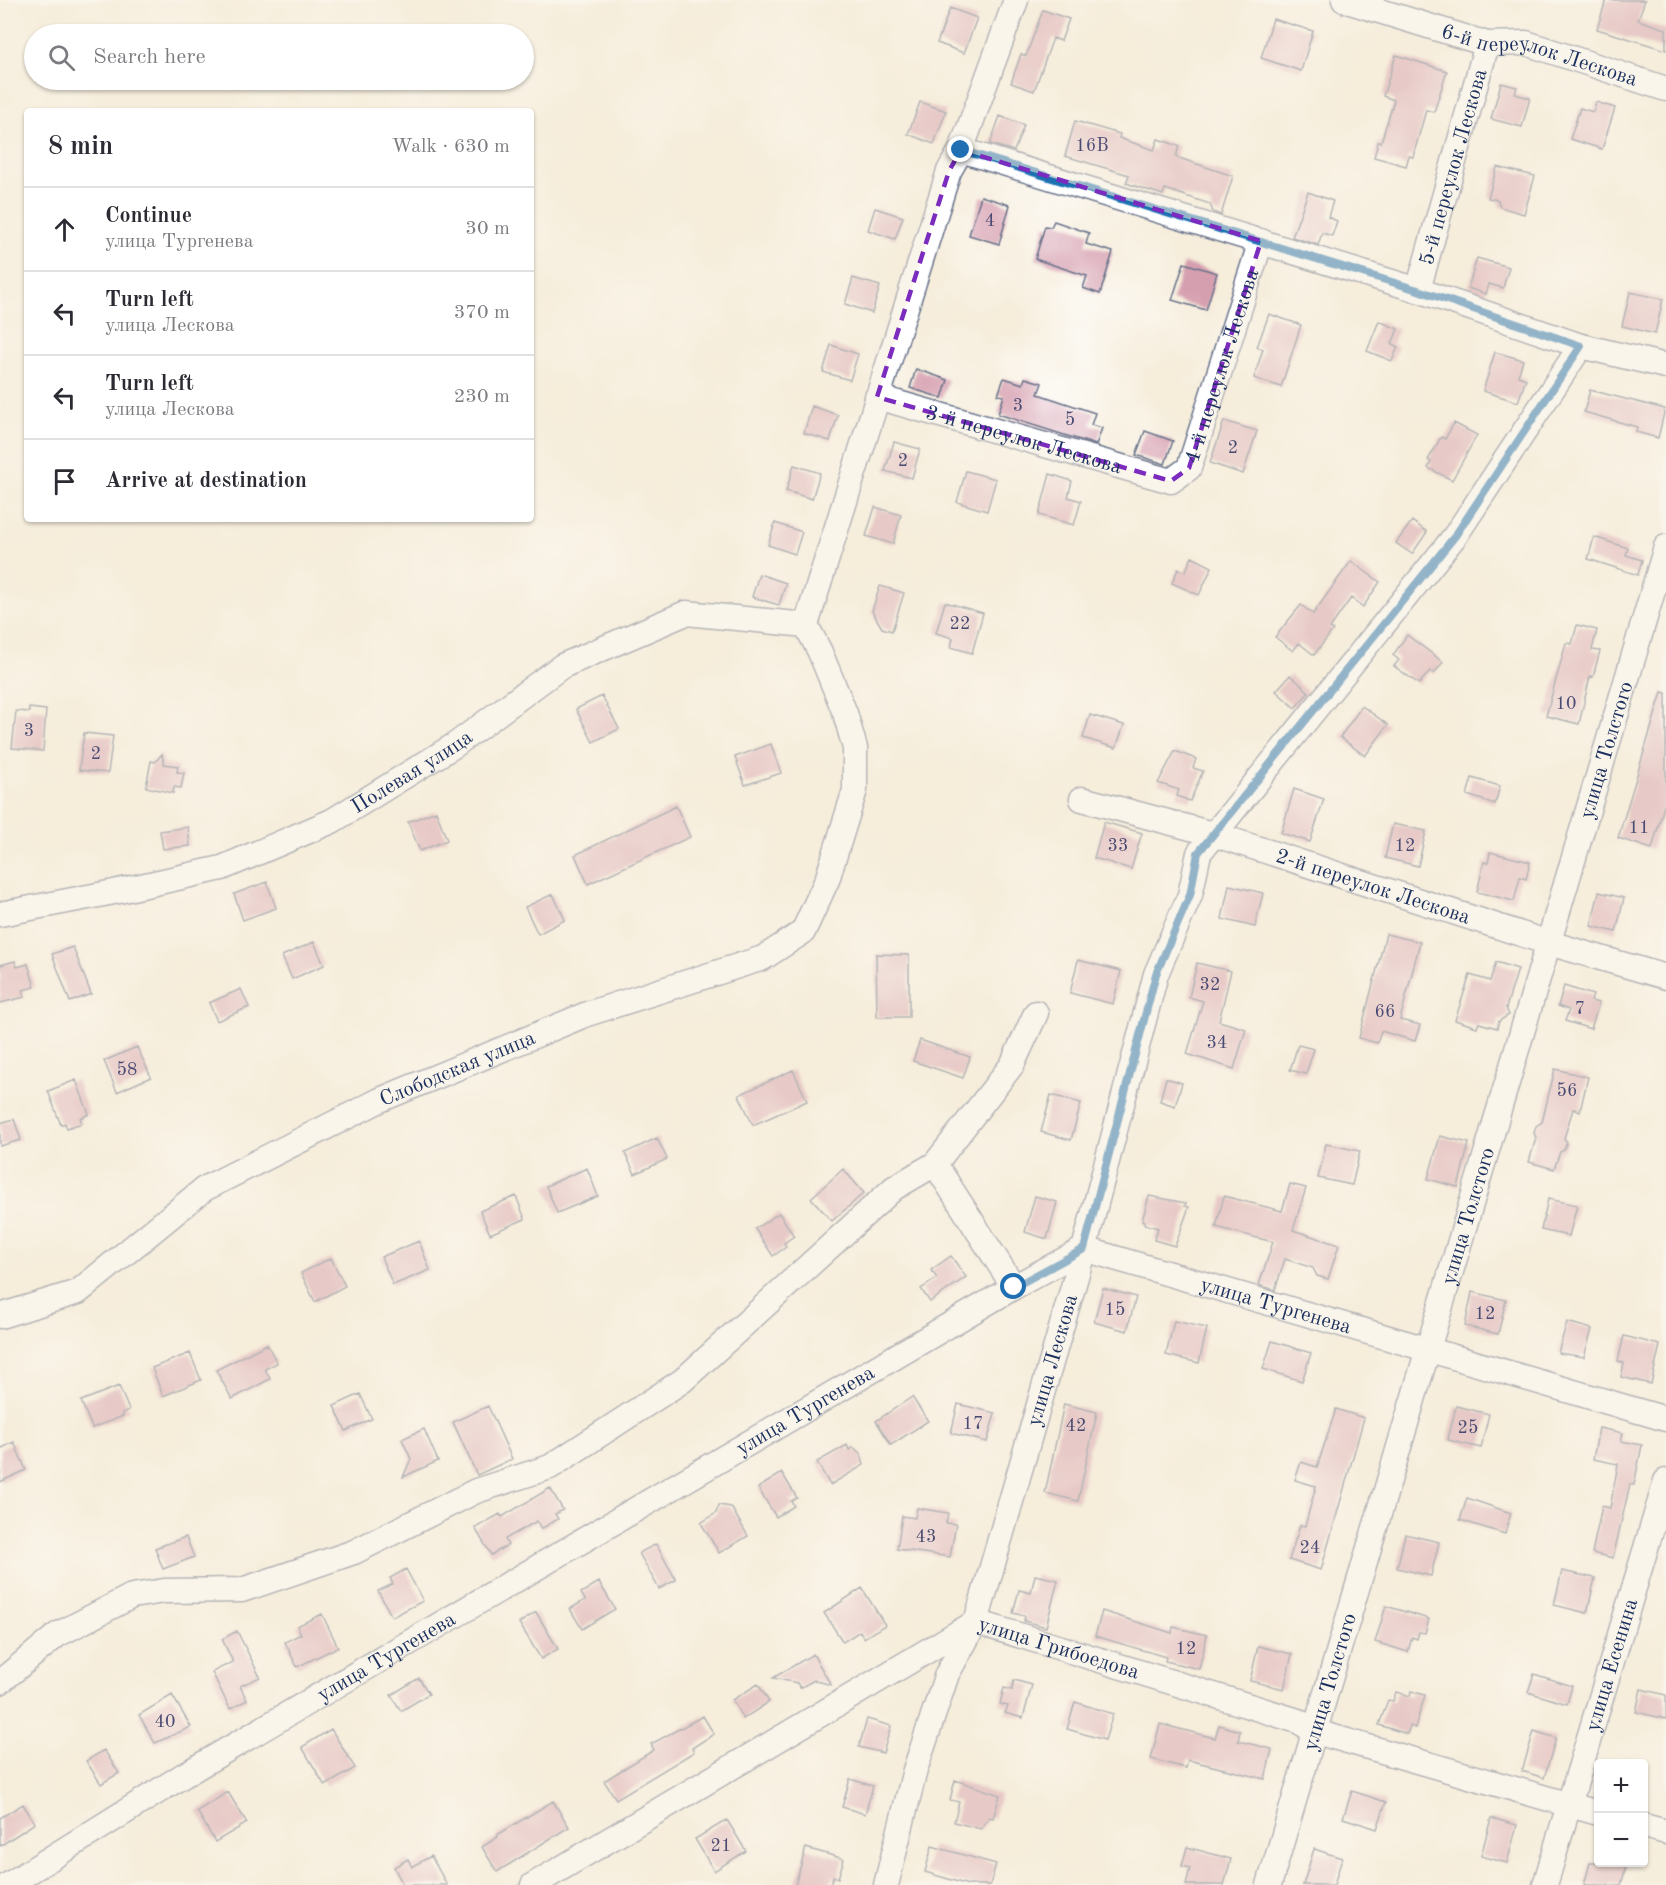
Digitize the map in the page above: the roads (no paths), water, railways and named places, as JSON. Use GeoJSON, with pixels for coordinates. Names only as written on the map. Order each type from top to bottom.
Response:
{"type":"FeatureCollection","features":[{"type":"Feature","properties":{"kind":"street"},"geometry":{"type":"LineString","coordinates":[[806,626],[949,171],[961,150],[1016,0]]}},
{"type":"Feature","properties":{"kind":"street","name":"6-й переулок Лескова"},"geometry":{"type":"LineString","coordinates":[[1344,0],[1487,44],[1526,43],[1666,89]]}},
{"type":"Feature","properties":{"kind":"street","name":"5-й переулок Лескова"},"geometry":{"type":"LineString","coordinates":[[1418,290],[1487,44]]}},
{"type":"Feature","properties":{"kind":"street"},"geometry":{"type":"LineString","coordinates":[[961,150],[1418,290],[1581,346],[1666,366]]}},
{"type":"Feature","properties":{"kind":"street","name":"4-й переулок Лескова"},"geometry":{"type":"LineString","coordinates":[[1170,481],[1189,468],[1261,242]]}},
{"type":"Feature","properties":{"kind":"street","name":"улица Лескова"},"geometry":{"type":"LineString","coordinates":[[886,1885],[915,1770],[947,1674],[976,1622],[1084,1249],[1156,974],[1190,895],[1198,853],[1455,536],[1581,346]]}},
{"type":"Feature","properties":{"kind":"street","name":"3-й переулок Лескова"},"geometry":{"type":"LineString","coordinates":[[877,397],[1170,481]]}},
{"type":"Feature","properties":{"kind":"street","name":"улица Толстого"},"geometry":{"type":"LineString","coordinates":[[1269,1885],[1666,547]]}},
{"type":"Feature","properties":{"kind":"street","name":"Полевая улица"},"geometry":{"type":"LineString","coordinates":[[0,914],[222,868],[332,821],[455,745],[562,666],[686,613],[806,626]]}},
{"type":"Feature","properties":{"kind":"street","name":"Слободская улица"},"geometry":{"type":"LineString","coordinates":[[0,1316],[78,1292],[204,1189],[380,1100],[587,1014],[763,958],[803,932],[827,880],[855,790],[855,748],[845,713],[820,652],[806,626]]}},
{"type":"Feature","properties":{"kind":"street","name":"2-й переулок Лескова"},"geometry":{"type":"LineString","coordinates":[[1082,800],[1213,834],[1549,943],[1666,977]]}},
{"type":"Feature","properties":{"kind":"street"},"geometry":{"type":"LineString","coordinates":[[0,1682],[57,1635],[132,1596],[164,1591],[242,1590],[354,1552],[476,1491],[550,1467],[682,1381],[894,1188],[934,1164],[1012,1065],[1036,1013]]}},
{"type":"Feature","properties":{"kind":"street"},"geometry":{"type":"LineString","coordinates":[[934,1164],[1014,1287]]}},
{"type":"Feature","properties":{"kind":"street","name":"улица Тургенева"},"geometry":{"type":"LineString","coordinates":[[8,1885],[184,1775],[1014,1287],[1084,1249],[1666,1419]]}},
{"type":"Feature","properties":{"kind":"street","name":"улица Есенина"},"geometry":{"type":"LineString","coordinates":[[1545,1885],[1666,1481]]}},
{"type":"Feature","properties":{"kind":"street","name":"улица Грибоедова"},"geometry":{"type":"LineString","coordinates":[[533,1885],[976,1622],[1298,1721],[1316,1732],[1596,1813]]}},
{"type":"Feature","properties":{"kind":"street"},"geometry":{"type":"LineString","coordinates":[[1648,1827],[1666,1832]]}}]}
